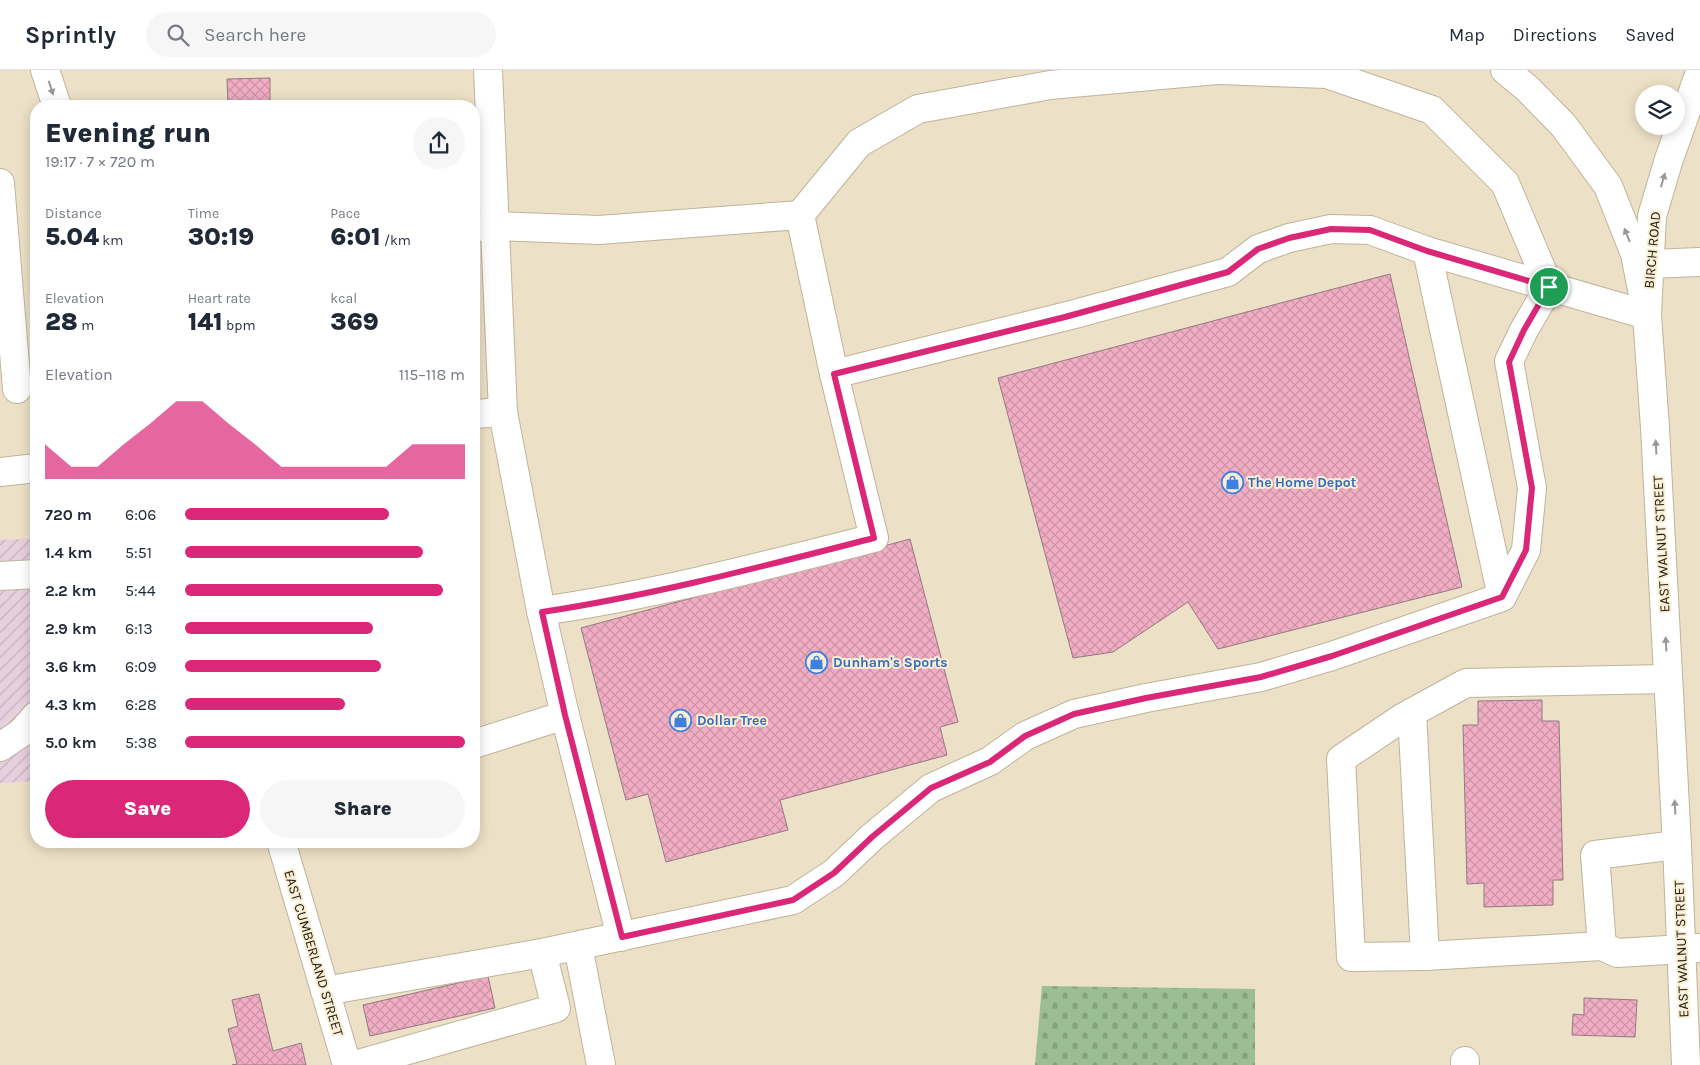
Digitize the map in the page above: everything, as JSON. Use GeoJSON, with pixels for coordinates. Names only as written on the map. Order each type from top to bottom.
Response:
{"type":"FeatureCollection","features":[{"type":"Feature","properties":{"kind":"main road"},"geometry":{"type":"LineString","coordinates":[[45,70],[55,100]]}},
{"type":"Feature","properties":{"kind":"main road"},"geometry":{"type":"LineString","coordinates":[[488,70],[484,226],[503,412],[542,612],[565,715],[622,937]]}},
{"type":"Feature","properties":{"kind":"main road"},"geometry":{"type":"LineString","coordinates":[[484,226],[599,230],[800,215],[859,143],[918,109],[1049,78],[1218,70],[1327,74],[1432,110],[1505,183],[1549,287]]}},
{"type":"Feature","properties":{"kind":"main road","name":"EAST WALNUT STREET"},"geometry":{"type":"LineString","coordinates":[[1505,70],[1528,89],[1564,126],[1608,186],[1635,254],[1647,315],[1655,428],[1677,845],[1691,948],[1686,1065]]}},
{"type":"Feature","properties":{"kind":"main road","name":"BIRCH ROAD"},"geometry":{"type":"LineString","coordinates":[[1647,315],[1652,216],[1668,160],[1700,72]]}},
{"type":"Feature","properties":{"kind":"main road"},"geometry":{"type":"LineString","coordinates":[[0,183],[18,389]]}},
{"type":"Feature","properties":{"kind":"main road"},"geometry":{"type":"LineString","coordinates":[[542,612],[602,602],[754,568],[874,538],[834,374],[800,215]]}},
{"type":"Feature","properties":{"kind":"main road"},"geometry":{"type":"LineString","coordinates":[[834,374],[1065,317],[1219,275],[1228,272],[1258,249],[1289,238],[1331,229],[1370,230],[1427,251],[1647,315]]}},
{"type":"Feature","properties":{"kind":"main road"},"geometry":{"type":"LineString","coordinates":[[1427,251],[1502,597]]}},
{"type":"Feature","properties":{"kind":"main road"},"geometry":{"type":"LineString","coordinates":[[1650,264],[1700,262]]}},
{"type":"Feature","properties":{"kind":"main road"},"geometry":{"type":"LineString","coordinates":[[325,991],[578,946],[793,900],[834,873],[872,837],[931,788],[990,762],[1025,736],[1074,714],[1146,698],[1261,677],[1332,656],[1502,597],[1526,550],[1532,488],[1509,362],[1524,330],[1549,287]]}},
{"type":"Feature","properties":{"kind":"main road"},"geometry":{"type":"LineString","coordinates":[[480,414],[503,412]]}},
{"type":"Feature","properties":{"kind":"main road"},"geometry":{"type":"LineString","coordinates":[[0,472],[30,469]]}},
{"type":"Feature","properties":{"kind":"main road"},"geometry":{"type":"LineString","coordinates":[[0,576],[30,574]]}},
{"type":"Feature","properties":{"kind":"main road"},"geometry":{"type":"LineString","coordinates":[[1668,678],[1466,683],[1412,713],[1341,759],[1351,957],[1425,956],[1602,946],[1617,953],[1691,948]]}},
{"type":"Feature","properties":{"kind":"main road"},"geometry":{"type":"LineString","coordinates":[[1412,713],[1425,956]]}},
{"type":"Feature","properties":{"kind":"main road"},"geometry":{"type":"LineString","coordinates":[[480,742],[565,715]]}},
{"type":"Feature","properties":{"kind":"main road"},"geometry":{"type":"LineString","coordinates":[[0,747],[21,733],[30,723]]}},
{"type":"Feature","properties":{"kind":"main road"},"geometry":{"type":"LineString","coordinates":[[1602,946],[1595,855],[1677,845]]}},
{"type":"Feature","properties":{"kind":"main road","name":"EAST CUMBERLAND STREET"},"geometry":{"type":"LineString","coordinates":[[282,848],[347,1065]]}},
{"type":"Feature","properties":{"kind":"main road"},"geometry":{"type":"LineString","coordinates":[[578,946],[601,1065]]}},
{"type":"Feature","properties":{"kind":"main road"},"geometry":{"type":"LineString","coordinates":[[355,1065],[556,1008],[542,953]]}},
{"type":"Feature","properties":{"kind":"shaded area"},"geometry":{"type":"Polygon","coordinates":[[[30,538],[30,781],[0,783],[0,540],[30,538]]]}},
{"type":"Feature","properties":{"kind":"green space"},"geometry":{"type":"Polygon","coordinates":[[[1042,986],[1255,989],[1255,1065],[1035,1065],[1042,986]]]}},
{"type":"Feature","properties":{"kind":"building"},"geometry":{"type":"Polygon","coordinates":[[[270,78],[270,100],[228,100],[227,79],[270,78]]]}},
{"type":"Feature","properties":{"kind":"building","name":"The Home Depot"},"geometry":{"type":"Polygon","coordinates":[[[1390,274],[1462,587],[1218,649],[1188,602],[1113,652],[1073,658],[998,378],[1390,274]]]}},
{"type":"Feature","properties":{"kind":"building"},"geometry":{"type":"Polygon","coordinates":[[[910,539],[958,722],[940,727],[947,755],[780,800],[788,830],[666,862],[648,794],[626,800],[581,628],[910,539]]]}},
{"type":"Feature","properties":{"kind":"building"},"geometry":{"type":"Polygon","coordinates":[[[1542,700],[1542,721],[1559,721],[1563,880],[1553,880],[1553,905],[1484,907],[1484,883],[1467,884],[1463,725],[1478,725],[1478,701],[1542,700]]]}},
{"type":"Feature","properties":{"kind":"building"},"geometry":{"type":"Polygon","coordinates":[[[488,976],[495,1008],[370,1036],[363,1005],[488,976]]]}},
{"type":"Feature","properties":{"kind":"building"},"geometry":{"type":"Polygon","coordinates":[[[259,994],[273,1051],[301,1043],[306,1065],[232,1065],[237,1064],[228,1029],[238,1026],[232,1000],[259,994]]]}},
{"type":"Feature","properties":{"kind":"building"},"geometry":{"type":"Polygon","coordinates":[[[1584,998],[1637,1000],[1635,1037],[1572,1035],[1573,1014],[1584,1015],[1584,998]]]}},
{"type":"Feature","properties":{"kind":"place","name":"The Home Depot"},"geometry":{"type":"Point","coordinates":[1232,482]}},
{"type":"Feature","properties":{"kind":"place","name":"Dunham's Sports"},"geometry":{"type":"Point","coordinates":[817,662]}},
{"type":"Feature","properties":{"kind":"place","name":"Dollar Tree"},"geometry":{"type":"Point","coordinates":[681,720]}},
{"type":"Feature","properties":{"kind":"route"},"geometry":{"type":"LineString","coordinates":[[1331,229],[1370,230],[1427,251],[1549,287],[1524,330],[1509,362],[1532,488],[1526,550],[1502,597],[1332,656],[1261,677],[1146,698],[1074,714],[1025,736],[990,762],[931,788],[872,837],[834,873],[793,900],[622,937],[565,715],[542,612],[602,602],[754,568],[874,538],[834,374],[1170,289],[1228,272],[1258,249],[1289,238],[1331,229]]}}]}
